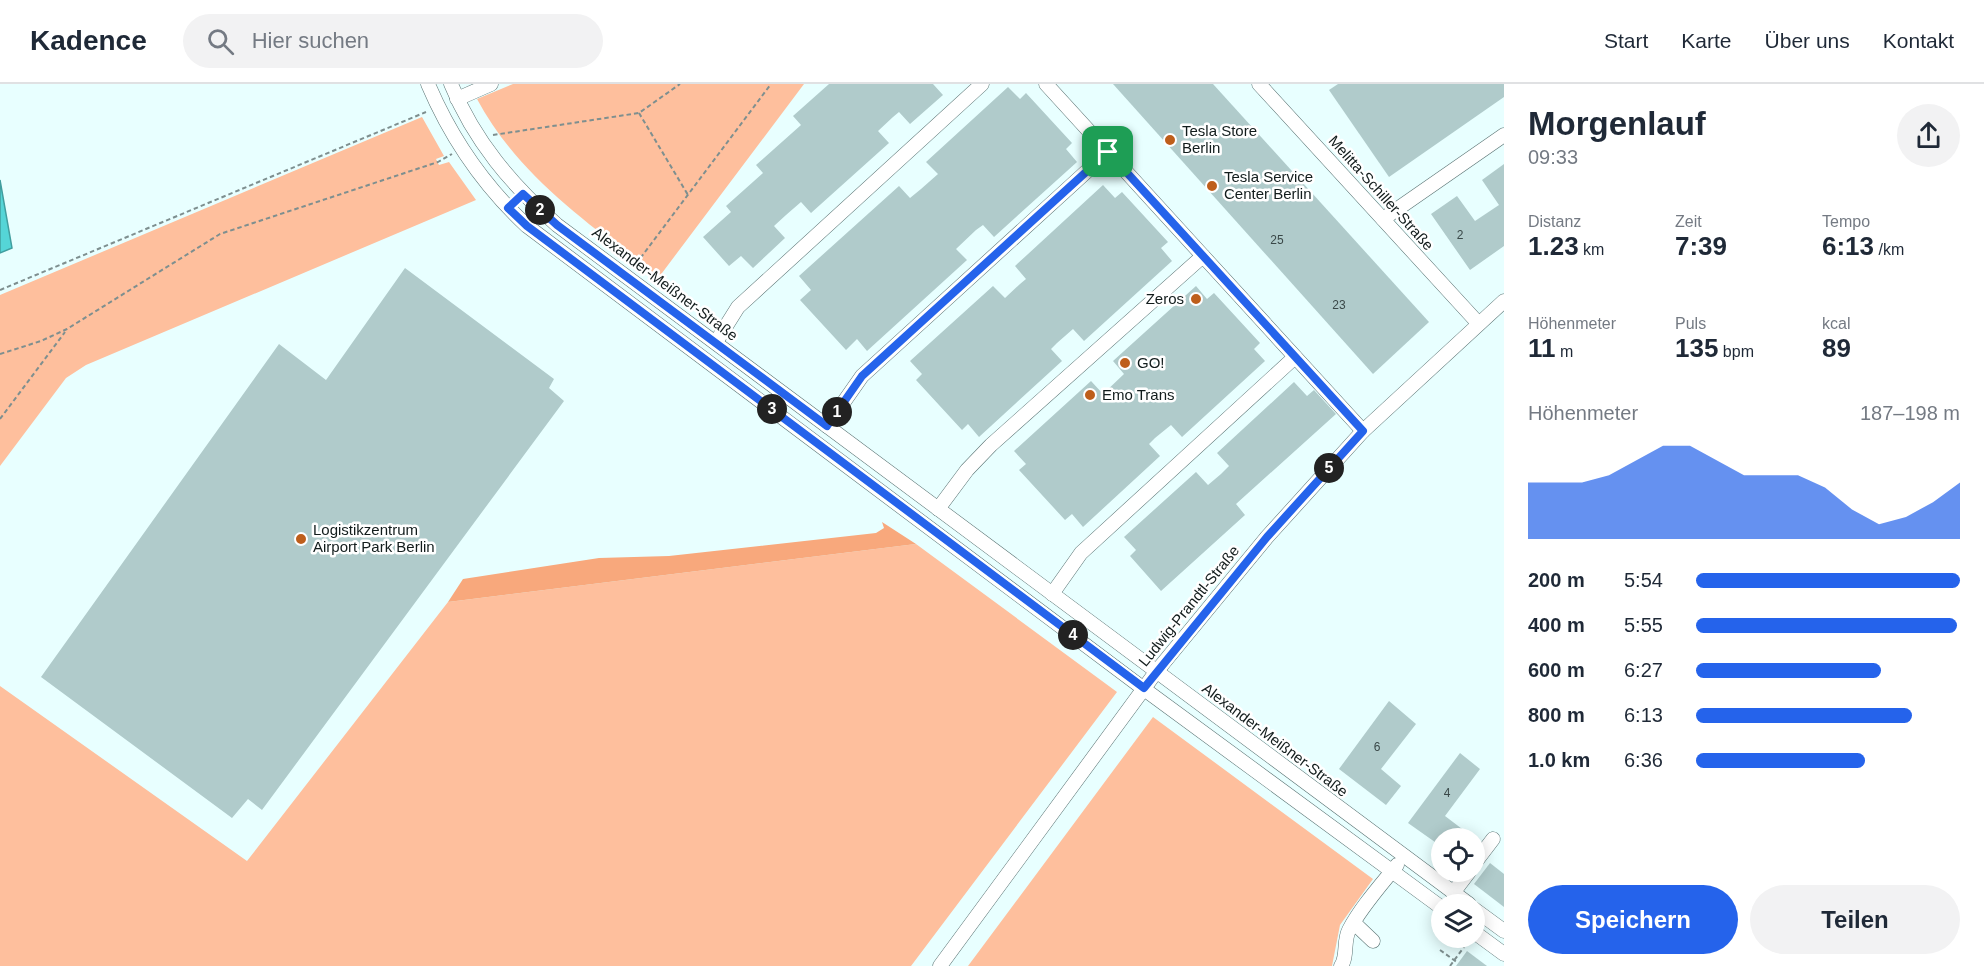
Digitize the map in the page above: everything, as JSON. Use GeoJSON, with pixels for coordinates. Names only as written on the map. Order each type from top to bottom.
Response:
{"type":"FeatureCollection","features":[{"type":"Feature","properties":{"kind":"street"},"geometry":{"type":"LineString","coordinates":[[428,84],[438,107],[467,156],[508,208],[536,233],[1049,618],[1431,900]]}},
{"type":"Feature","properties":{"kind":"street","name":"Alexander-Meißner-Straße"},"geometry":{"type":"LineString","coordinates":[[451,84],[457,99],[499,168],[557,225],[1453,893]]}},
{"type":"Feature","properties":{"kind":"street"},"geometry":{"type":"LineString","coordinates":[[457,99],[491,84]]}},
{"type":"Feature","properties":{"kind":"street"},"geometry":{"type":"LineString","coordinates":[[716,342],[738,307],[982,84]]}},
{"type":"Feature","properties":{"kind":"street"},"geometry":{"type":"LineString","coordinates":[[1046,84],[1363,431]]}},
{"type":"Feature","properties":{"kind":"street","name":"Melitta-Schiller-Straße"},"geometry":{"type":"LineString","coordinates":[[1265,86],[1478,324]]}},
{"type":"Feature","properties":{"kind":"street"},"geometry":{"type":"LineString","coordinates":[[1383,219],[1504,135]]}},
{"type":"Feature","properties":{"kind":"street"},"geometry":{"type":"LineString","coordinates":[[827,426],[862,376],[1108,152]]}},
{"type":"Feature","properties":{"kind":"street"},"geometry":{"type":"LineString","coordinates":[[508,208],[523,194]]}},
{"type":"Feature","properties":{"kind":"street"},"geometry":{"type":"LineString","coordinates":[[938,509],[967,470],[992,445],[1203,256]]}},
{"type":"Feature","properties":{"kind":"street","name":"Ludwig-Prandtl-Straße"},"geometry":{"type":"LineString","coordinates":[[940,966],[1156,672],[1267,537],[1363,431],[1504,301]]}},
{"type":"Feature","properties":{"kind":"street"},"geometry":{"type":"LineString","coordinates":[[1049,618],[1057,598],[1088,546],[1295,357]]}},
{"type":"Feature","properties":{"kind":"street"},"geometry":{"type":"LineString","coordinates":[[778,414],[790,399]]}},
{"type":"Feature","properties":{"kind":"street"},"geometry":{"type":"LineString","coordinates":[[1485,850],[1493,839]]}},
{"type":"Feature","properties":{"kind":"street"},"geometry":{"type":"LineString","coordinates":[[1341,966],[1345,960],[1345,940],[1354,923],[1404,856]]}},
{"type":"Feature","properties":{"kind":"street"},"geometry":{"type":"LineString","coordinates":[[1453,893],[1461,882]]}},
{"type":"Feature","properties":{"kind":"street"},"geometry":{"type":"LineString","coordinates":[[1485,917],[1504,931]]}},
{"type":"Feature","properties":{"kind":"street"},"geometry":{"type":"LineString","coordinates":[[1354,923],[1373,940]]}},
{"type":"Feature","properties":{"kind":"street"},"geometry":{"type":"LineString","coordinates":[[1485,940],[1504,954]]}},
{"type":"Feature","properties":{"kind":"path"},"geometry":{"type":"LineString","coordinates":[[508,132],[639,113],[680,84]]}},
{"type":"Feature","properties":{"kind":"path"},"geometry":{"type":"LineString","coordinates":[[636,264],[771,84]]}},
{"type":"Feature","properties":{"kind":"path"},"geometry":{"type":"LineString","coordinates":[[0,290],[438,107]]}},
{"type":"Feature","properties":{"kind":"path"},"geometry":{"type":"LineString","coordinates":[[639,113],[688,195]]}},
{"type":"Feature","properties":{"kind":"path"},"geometry":{"type":"LineString","coordinates":[[0,354],[41,341],[67,329],[220,234],[438,162]]}},
{"type":"Feature","properties":{"kind":"path"},"geometry":{"type":"LineString","coordinates":[[0,419],[67,329]]}},
{"type":"Feature","properties":{"kind":"path"},"geometry":{"type":"LineString","coordinates":[[1450,966],[1463,948]]}},
{"type":"Feature","properties":{"kind":"path"},"geometry":{"type":"LineString","coordinates":[[1440,950],[1458,963]]}},
{"type":"Feature","properties":{"kind":"shaded area"},"geometry":{"type":"Polygon","coordinates":[[[513,84],[804,84],[659,277],[558,198],[513,152],[494,127],[477,99],[513,84]]]}},
{"type":"Feature","properties":{"kind":"shaded area"},"geometry":{"type":"Polygon","coordinates":[[[422,117],[444,156],[436,159],[439,165],[449,162],[476,200],[86,365],[66,378],[0,466],[0,295],[422,117]]]}},
{"type":"Feature","properties":{"kind":"shaded area"},"geometry":{"type":"Polygon","coordinates":[[[882,522],[916,544],[448,602],[463,579],[599,558],[669,556],[876,533],[884,528],[882,522]]]}},
{"type":"Feature","properties":{"kind":"shaded area"},"geometry":{"type":"Polygon","coordinates":[[[916,544],[1117,692],[911,966],[0,966],[0,686],[247,861],[448,602],[916,544]]]}},
{"type":"Feature","properties":{"kind":"shaded area"},"geometry":{"type":"Polygon","coordinates":[[[1153,717],[1373,879],[1340,925],[1332,966],[968,966],[1153,717]]]}},
{"type":"Feature","properties":{"kind":"water"},"geometry":{"type":"Polygon","coordinates":[[[0,180],[12,248],[0,253],[0,180]]]}},
{"type":"Feature","properties":{"kind":"building"},"geometry":{"type":"Polygon","coordinates":[[[829,84],[933,84],[943,95],[910,124],[899,112],[893,117],[878,131],[889,143],[811,213],[801,202],[774,226],[785,238],[753,268],[741,256],[729,266],[703,237],[731,212],[726,206],[763,173],[756,165],[801,125],[793,116],[829,84]]]}},
{"type":"Feature","properties":{"kind":"building"},"geometry":{"type":"Polygon","coordinates":[[[1113,84],[1213,84],[1429,322],[1373,374],[1113,84]]]}},
{"type":"Feature","properties":{"kind":"building"},"geometry":{"type":"Polygon","coordinates":[[[1338,84],[1504,84],[1504,97],[1389,177],[1329,90],[1338,84]]]}},
{"type":"Feature","properties":{"kind":"building"},"geometry":{"type":"Polygon","coordinates":[[[1008,87],[1020,99],[1026,93],[1072,143],[1066,149],[1077,162],[994,237],[983,225],[976,230],[956,249],[967,260],[867,351],[857,339],[846,350],[800,300],[811,290],[799,276],[899,186],[910,198],[938,174],[926,162],[1008,87]]]}},
{"type":"Feature","properties":{"kind":"building"},"geometry":{"type":"Polygon","coordinates":[[[1504,164],[1504,246],[1470,270],[1431,214],[1457,196],[1475,221],[1499,205],[1482,180],[1504,164]]]}},
{"type":"Feature","properties":{"kind":"building"},"geometry":{"type":"Polygon","coordinates":[[[1103,185],[1115,198],[1122,192],[1168,242],[1161,248],[1172,261],[1084,341],[1073,329],[1057,343],[1051,349],[1062,361],[979,437],[968,424],[962,430],[916,380],[922,374],[910,361],[993,286],[1005,298],[1026,279],[1015,266],[1103,185]]]}},
{"type":"Feature","properties":{"kind":"building","name":"Logistikzentrum Airport Park Berlin"},"geometry":{"type":"Polygon","coordinates":[[[405,268],[554,379],[549,388],[564,401],[262,810],[248,799],[232,818],[41,677],[279,344],[326,380],[405,268]]]}},
{"type":"Feature","properties":{"kind":"building"},"geometry":{"type":"Polygon","coordinates":[[[1196,286],[1207,299],[1214,293],[1260,343],[1254,349],[1265,361],[1182,437],[1171,425],[1155,438],[1149,444],[1160,456],[1083,527],[1072,514],[1065,520],[1019,470],[1026,464],[1014,451],[1091,381],[1103,394],[1124,374],[1113,361],[1196,286]]]}},
{"type":"Feature","properties":{"kind":"building"},"geometry":{"type":"Polygon","coordinates":[[[1294,382],[1307,396],[1314,390],[1336,414],[1236,504],[1245,515],[1161,591],[1130,556],[1136,550],[1124,537],[1196,472],[1208,485],[1221,474],[1229,466],[1217,453],[1294,382]]]}},
{"type":"Feature","properties":{"kind":"building"},"geometry":{"type":"Polygon","coordinates":[[[1389,701],[1416,724],[1381,769],[1401,786],[1386,805],[1339,769],[1389,701]]]}},
{"type":"Feature","properties":{"kind":"building"},"geometry":{"type":"Polygon","coordinates":[[[1460,753],[1480,769],[1445,816],[1461,828],[1431,828],[1431,839],[1408,823],[1460,753]]]}},
{"type":"Feature","properties":{"kind":"building"},"geometry":{"type":"Polygon","coordinates":[[[1490,863],[1504,874],[1504,907],[1474,884],[1485,882],[1485,870],[1490,863]]]}},
{"type":"Feature","properties":{"kind":"building"},"geometry":{"type":"Polygon","coordinates":[[[1467,951],[1487,966],[1456,966],[1467,951]]]}},
{"type":"Feature","properties":{"kind":"place","name":"Tesla Store Berlin"},"geometry":{"type":"Point","coordinates":[1170,140]}},
{"type":"Feature","properties":{"kind":"place","name":"Tesla Service Center Berlin"},"geometry":{"type":"Point","coordinates":[1212,186]}},
{"type":"Feature","properties":{"kind":"place","name":"Zeros"},"geometry":{"type":"Point","coordinates":[1196,299]}},
{"type":"Feature","properties":{"kind":"place","name":"GO!"},"geometry":{"type":"Point","coordinates":[1125,363]}},
{"type":"Feature","properties":{"kind":"place","name":"Emo Trans"},"geometry":{"type":"Point","coordinates":[1090,395]}},
{"type":"Feature","properties":{"kind":"place","name":"Logistikzentrum Airport Park Berlin"},"geometry":{"type":"Point","coordinates":[301,539]}},
{"type":"Feature","properties":{"kind":"route"},"geometry":{"type":"LineString","coordinates":[[1108,152],[1363,431],[1267,537],[1144,688],[527,226],[508,208],[523,194],[557,225],[827,426],[862,376],[1108,152]]}}]}
